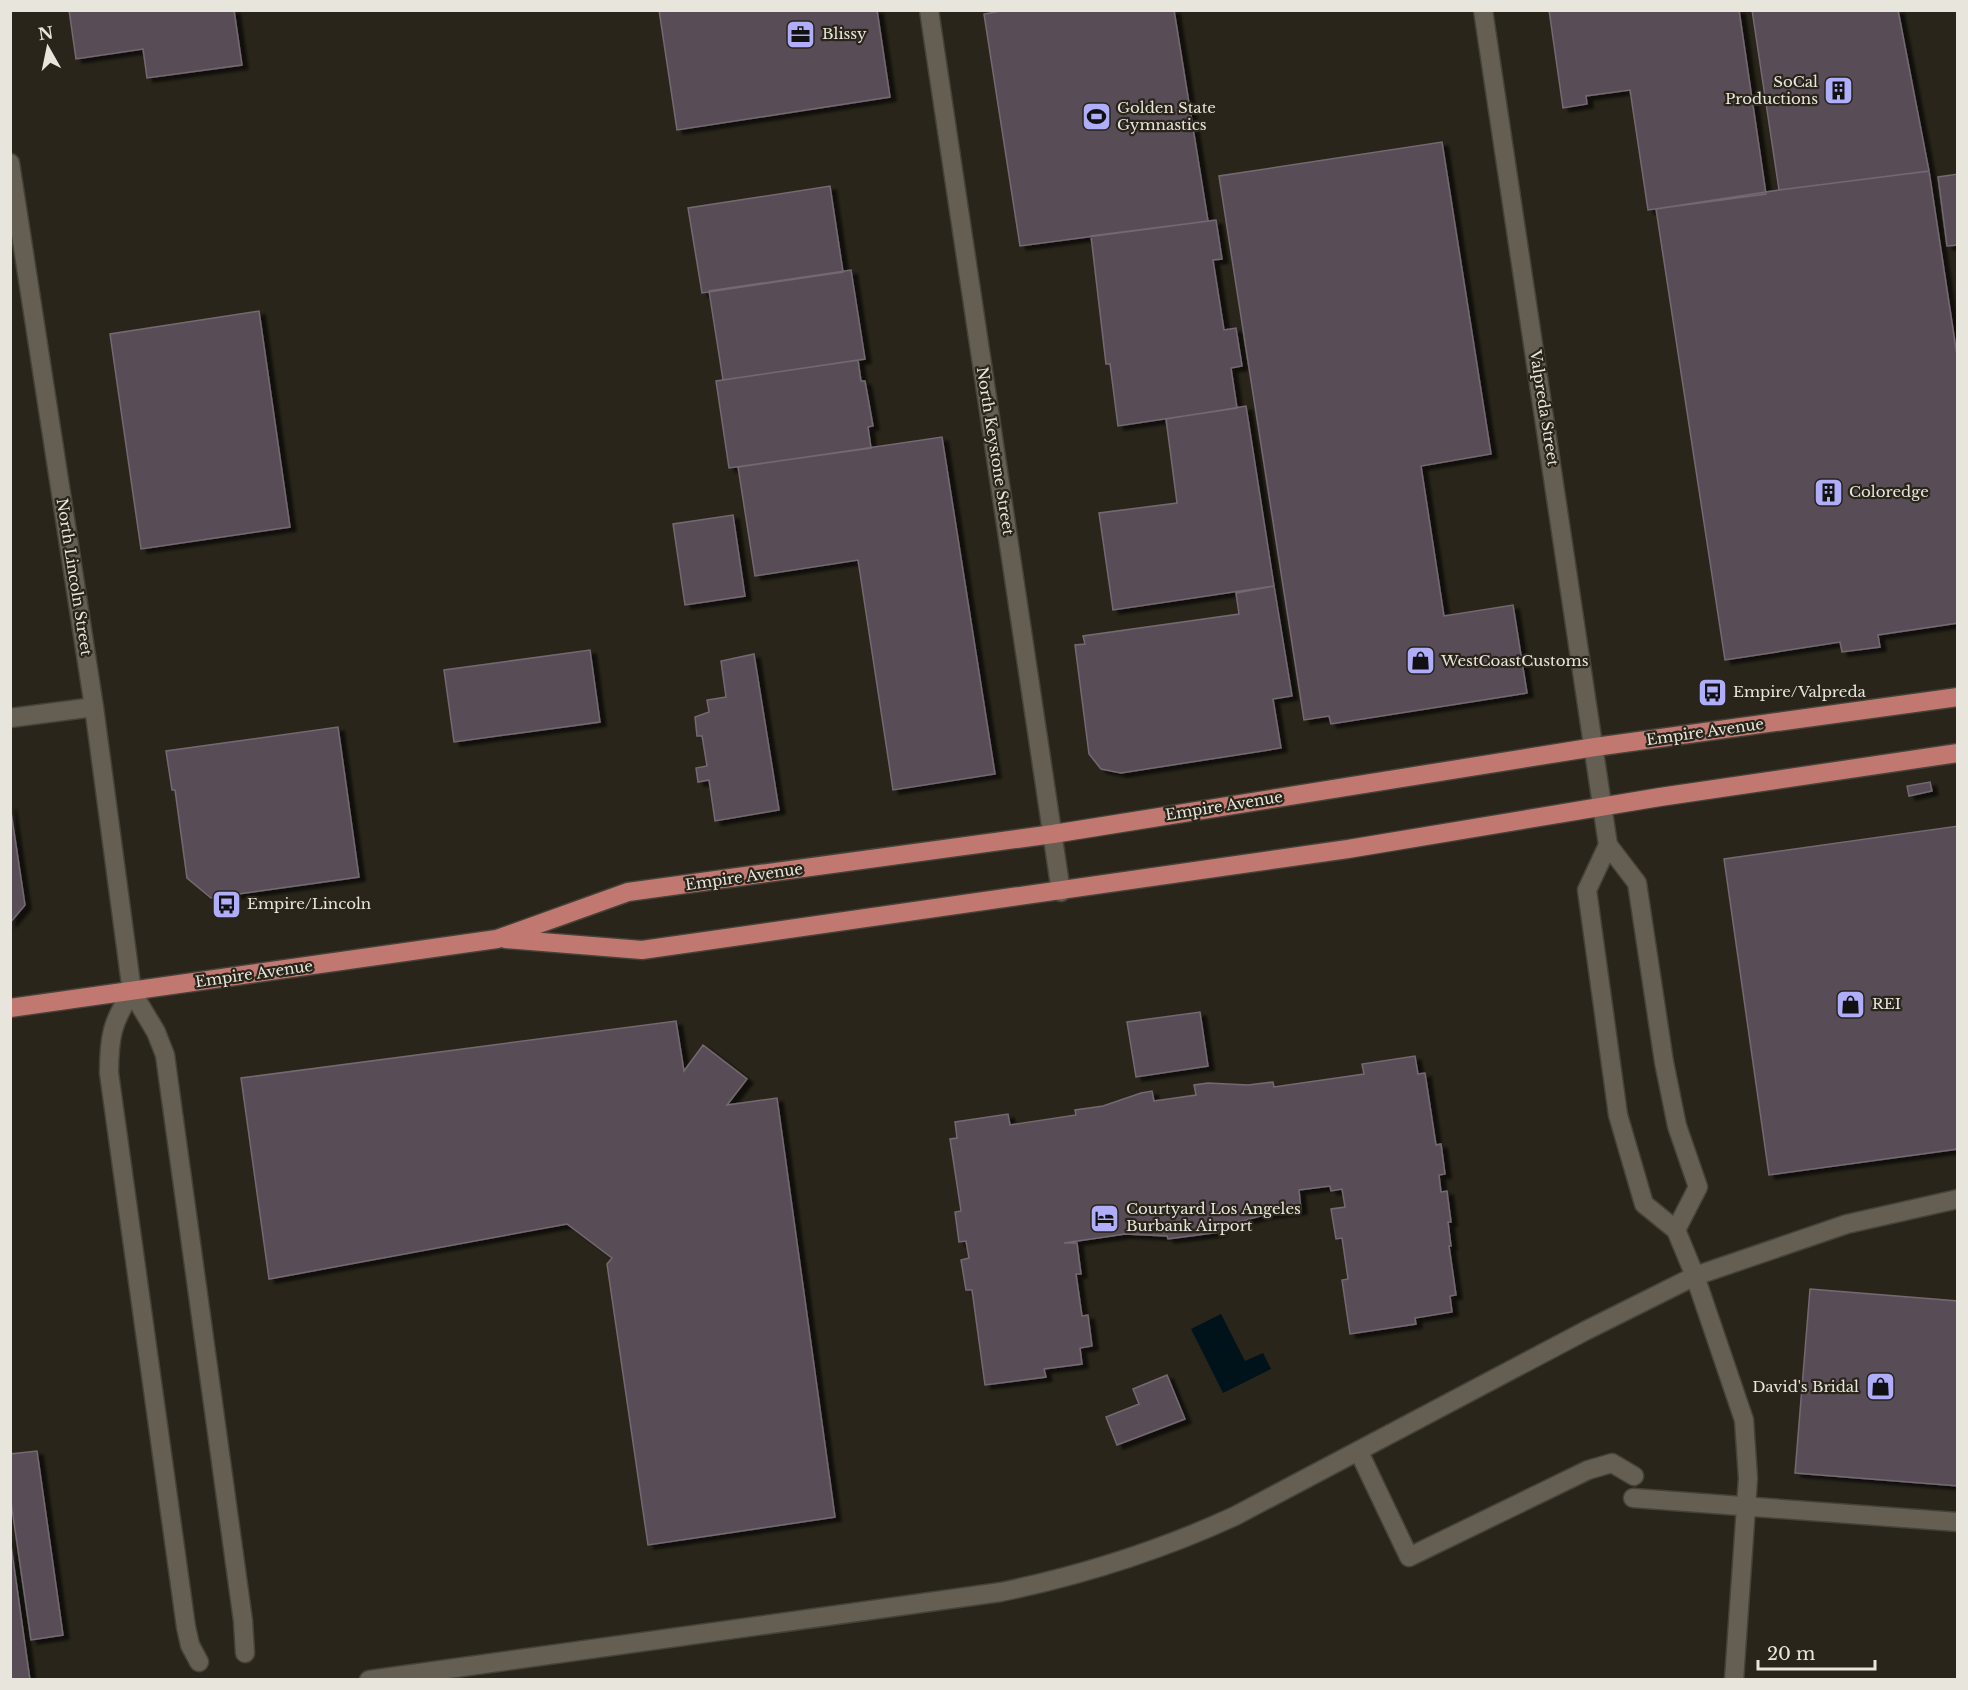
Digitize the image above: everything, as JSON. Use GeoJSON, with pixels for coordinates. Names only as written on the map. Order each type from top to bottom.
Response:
{"type":"FeatureCollection","features":[{"type":"Feature","properties":{"kind":"main road","name":"Empire Avenue"},"geometry":{"type":"LineString","coordinates":[[10,1008],[497,939],[628,892],[1053,834],[1595,747],[1958,697]]}},
{"type":"Feature","properties":{"kind":"main road","name":"Empire Avenue"},"geometry":{"type":"LineString","coordinates":[[497,939],[642,950],[1061,892],[1958,753]]}},
{"type":"Feature","properties":{"kind":"street","name":"North Keystone Street"},"geometry":{"type":"LineString","coordinates":[[928,10],[1061,892]]}},
{"type":"Feature","properties":{"kind":"street","name":"Valpreda Street"},"geometry":{"type":"LineString","coordinates":[[1483,10],[1608,845]]}},
{"type":"Feature","properties":{"kind":"street","name":"North Lincoln Street"},"geometry":{"type":"LineString","coordinates":[[10,163],[94,707],[132,992]]}},
{"type":"Feature","properties":{"kind":"street"},"geometry":{"type":"LineString","coordinates":[[10,718],[94,707]]}},
{"type":"Feature","properties":{"kind":"street"},"geometry":{"type":"LineString","coordinates":[[1676,1230],[1698,1187],[1677,1126],[1666,1072],[1637,883],[1608,845],[1587,890],[1618,1115],[1644,1203],[1676,1230],[1695,1276],[1744,1420],[1748,1478],[1734,1680]]}},
{"type":"Feature","properties":{"kind":"street"},"geometry":{"type":"LineString","coordinates":[[199,1662],[190,1646],[186,1627],[109,1073],[111,1032],[117,1014],[132,992],[156,1032],[165,1055],[241,1602],[245,1653]]}},
{"type":"Feature","properties":{"kind":"street"},"geometry":{"type":"LineString","coordinates":[[369,1680],[970,1596],[1048,1582],[1113,1565],[1187,1538],[1359,1452],[1585,1331],[1695,1276],[1847,1224],[1958,1199]]}},
{"type":"Feature","properties":{"kind":"street"},"geometry":{"type":"LineString","coordinates":[[1359,1452],[1409,1557],[1588,1470],[1612,1463],[1634,1476]]}},
{"type":"Feature","properties":{"kind":"street"},"geometry":{"type":"LineString","coordinates":[[1633,1498],[1958,1522]]}},
{"type":"Feature","properties":{"kind":"shaded area"},"geometry":{"type":"Polygon","coordinates":[[[1221,1314],[1245,1361],[1263,1353],[1271,1369],[1223,1393],[1191,1329],[1221,1314]]]}},
{"type":"Feature","properties":{"kind":"building"},"geometry":{"type":"Polygon","coordinates":[[[69,10],[234,10],[242,65],[147,78],[143,49],[76,59],[69,10]]]}},
{"type":"Feature","properties":{"kind":"building"},"geometry":{"type":"Polygon","coordinates":[[[659,10],[877,10],[890,97],[677,130],[659,10]]]}},
{"type":"Feature","properties":{"kind":"building","name":"Golden State Gymnastics"},"geometry":{"type":"Polygon","coordinates":[[[1006,10],[1174,10],[1208,221],[1020,246],[984,14],[1006,10]]]}},
{"type":"Feature","properties":{"kind":"building"},"geometry":{"type":"Polygon","coordinates":[[[1549,10],[1739,10],[1766,194],[1648,210],[1630,90],[1586,96],[1587,104],[1563,108],[1549,10]]]}},
{"type":"Feature","properties":{"kind":"building","name":"SoCal Productions"},"geometry":{"type":"Polygon","coordinates":[[[1752,10],[1898,10],[1929,171],[1779,190],[1752,10]]]}},
{"type":"Feature","properties":{"kind":"building"},"geometry":{"type":"Polygon","coordinates":[[[1442,142],[1491,454],[1421,466],[1444,616],[1513,605],[1527,693],[1331,724],[1329,716],[1304,720],[1219,176],[1442,142]]]}},
{"type":"Feature","properties":{"kind":"building","name":"Coloredge"},"geometry":{"type":"Polygon","coordinates":[[[1929,171],[1958,362],[1958,623],[1878,635],[1880,647],[1842,652],[1840,642],[1725,660],[1656,209],[1779,190],[1929,171]]]}},
{"type":"Feature","properties":{"kind":"building"},"geometry":{"type":"Polygon","coordinates":[[[1958,174],[1958,245],[1947,246],[1938,177],[1958,174]]]}},
{"type":"Feature","properties":{"kind":"building"},"geometry":{"type":"Polygon","coordinates":[[[830,186],[843,272],[702,293],[688,208],[830,186]]]}},
{"type":"Feature","properties":{"kind":"building"},"geometry":{"type":"Polygon","coordinates":[[[1216,220],[1222,259],[1213,260],[1224,330],[1236,328],[1242,366],[1231,368],[1237,408],[1118,426],[1110,364],[1106,364],[1091,236],[1216,220]]]}},
{"type":"Feature","properties":{"kind":"building"},"geometry":{"type":"Polygon","coordinates":[[[851,270],[865,359],[723,380],[709,291],[851,270]]]}},
{"type":"Feature","properties":{"kind":"building"},"geometry":{"type":"Polygon","coordinates":[[[259,311],[290,527],[141,549],[110,334],[259,311]]]}},
{"type":"Feature","properties":{"kind":"building"},"geometry":{"type":"Polygon","coordinates":[[[858,360],[861,381],[865,381],[873,426],[868,427],[871,448],[729,468],[716,381],[858,360]]]}},
{"type":"Feature","properties":{"kind":"building"},"geometry":{"type":"Polygon","coordinates":[[[1246,406],[1274,586],[1113,610],[1099,513],[1177,503],[1166,419],[1246,406]]]}},
{"type":"Feature","properties":{"kind":"building"},"geometry":{"type":"Polygon","coordinates":[[[942,437],[995,774],[893,790],[858,560],[755,576],[738,467],[942,437]]]}},
{"type":"Feature","properties":{"kind":"building"},"geometry":{"type":"Polygon","coordinates":[[[733,515],[745,596],[685,605],[673,524],[733,515]]]}},
{"type":"Feature","properties":{"kind":"building"},"geometry":{"type":"Polygon","coordinates":[[[1274,586],[1292,696],[1273,699],[1281,748],[1121,773],[1101,769],[1089,754],[1075,645],[1085,644],[1083,636],[1239,614],[1236,593],[1274,586]]]}},
{"type":"Feature","properties":{"kind":"building"},"geometry":{"type":"Polygon","coordinates":[[[590,650],[600,722],[454,742],[444,670],[590,650]]]}},
{"type":"Feature","properties":{"kind":"building"},"geometry":{"type":"Polygon","coordinates":[[[754,654],[779,810],[715,821],[709,780],[698,782],[696,768],[707,766],[702,736],[697,736],[695,717],[709,712],[707,700],[726,697],[721,661],[754,654]]]}},
{"type":"Feature","properties":{"kind":"building"},"geometry":{"type":"Polygon","coordinates":[[[338,727],[359,877],[211,898],[187,878],[175,790],[172,790],[166,751],[338,727]]]}},
{"type":"Feature","properties":{"kind":"building"},"geometry":{"type":"Polygon","coordinates":[[[1930,782],[1932,791],[1909,796],[1907,786],[1930,782]]]}},
{"type":"Feature","properties":{"kind":"building"},"geometry":{"type":"Polygon","coordinates":[[[10,805],[25,905],[10,923],[10,805]]]}},
{"type":"Feature","properties":{"kind":"building","name":"REI"},"geometry":{"type":"Polygon","coordinates":[[[1958,826],[1958,1149],[1769,1175],[1724,859],[1958,826]]]}},
{"type":"Feature","properties":{"kind":"building"},"geometry":{"type":"Polygon","coordinates":[[[1200,1012],[1208,1066],[1136,1077],[1127,1022],[1200,1012]]]}},
{"type":"Feature","properties":{"kind":"building"},"geometry":{"type":"Polygon","coordinates":[[[676,1021],[684,1071],[703,1045],[747,1079],[727,1105],[777,1098],[835,1517],[648,1545],[607,1264],[612,1258],[567,1224],[269,1279],[241,1078],[676,1021]]]}},
{"type":"Feature","properties":{"kind":"building","name":"Courtyard Los Angeles Burbank Airport"},"geometry":{"type":"Polygon","coordinates":[[[1415,1056],[1418,1074],[1425,1073],[1436,1145],[1441,1144],[1445,1174],[1439,1175],[1441,1192],[1447,1191],[1451,1222],[1448,1222],[1451,1246],[1449,1246],[1456,1295],[1450,1296],[1452,1312],[1415,1318],[1416,1324],[1350,1334],[1342,1280],[1348,1279],[1342,1238],[1336,1239],[1331,1209],[1345,1207],[1342,1189],[1331,1191],[1330,1186],[1299,1190],[1301,1210],[1264,1215],[1220,1227],[1220,1232],[1168,1239],[1167,1236],[1125,1234],[1064,1243],[1077,1243],[1081,1274],[1076,1274],[1082,1316],[1088,1315],[1092,1346],[1080,1348],[1082,1364],[1044,1369],[1046,1377],[985,1385],[972,1290],[966,1290],[961,1260],[969,1258],[966,1241],[959,1242],[955,1212],[961,1211],[950,1139],[957,1138],[955,1122],[1008,1114],[1010,1125],[1076,1115],[1075,1110],[1103,1106],[1152,1091],[1154,1101],[1196,1095],[1194,1085],[1208,1083],[1248,1085],[1273,1082],[1274,1087],[1364,1074],[1362,1064],[1415,1056]]]}},
{"type":"Feature","properties":{"kind":"building","name":"David's Bridal"},"geometry":{"type":"Polygon","coordinates":[[[1810,1289],[1958,1301],[1958,1486],[1795,1473],[1810,1289]]]}},
{"type":"Feature","properties":{"kind":"building"},"geometry":{"type":"Polygon","coordinates":[[[1167,1375],[1185,1419],[1117,1445],[1106,1417],[1139,1404],[1133,1389],[1167,1375]]]}},
{"type":"Feature","properties":{"kind":"building"},"geometry":{"type":"Polygon","coordinates":[[[37,1451],[63,1635],[31,1640],[10,1495],[10,1454],[37,1451]]]}},
{"type":"Feature","properties":{"kind":"building"},"geometry":{"type":"Polygon","coordinates":[[[10,1538],[30,1680],[10,1680],[10,1538]]]}},
{"type":"Feature","properties":{"kind":"place","name":"Blissy"},"geometry":{"type":"Point","coordinates":[801,34]}},
{"type":"Feature","properties":{"kind":"place","name":"SoCal Productions"},"geometry":{"type":"Point","coordinates":[1839,91]}},
{"type":"Feature","properties":{"kind":"place","name":"Golden State Gymnastics"},"geometry":{"type":"Point","coordinates":[1096,117]}},
{"type":"Feature","properties":{"kind":"place","name":"Coloredge"},"geometry":{"type":"Point","coordinates":[1828,492]}},
{"type":"Feature","properties":{"kind":"place","name":"WestCoastCustoms"},"geometry":{"type":"Point","coordinates":[1420,661]}},
{"type":"Feature","properties":{"kind":"place","name":"Empire/Valpreda"},"geometry":{"type":"Point","coordinates":[1712,692]}},
{"type":"Feature","properties":{"kind":"place","name":"Empire/Lincoln"},"geometry":{"type":"Point","coordinates":[226,904]}},
{"type":"Feature","properties":{"kind":"place","name":"REI"},"geometry":{"type":"Point","coordinates":[1851,1004]}},
{"type":"Feature","properties":{"kind":"place","name":"Courtyard Los Angeles Burbank Airport"},"geometry":{"type":"Point","coordinates":[1105,1218]}},
{"type":"Feature","properties":{"kind":"place","name":"David's Bridal"},"geometry":{"type":"Point","coordinates":[1880,1387]}}]}
